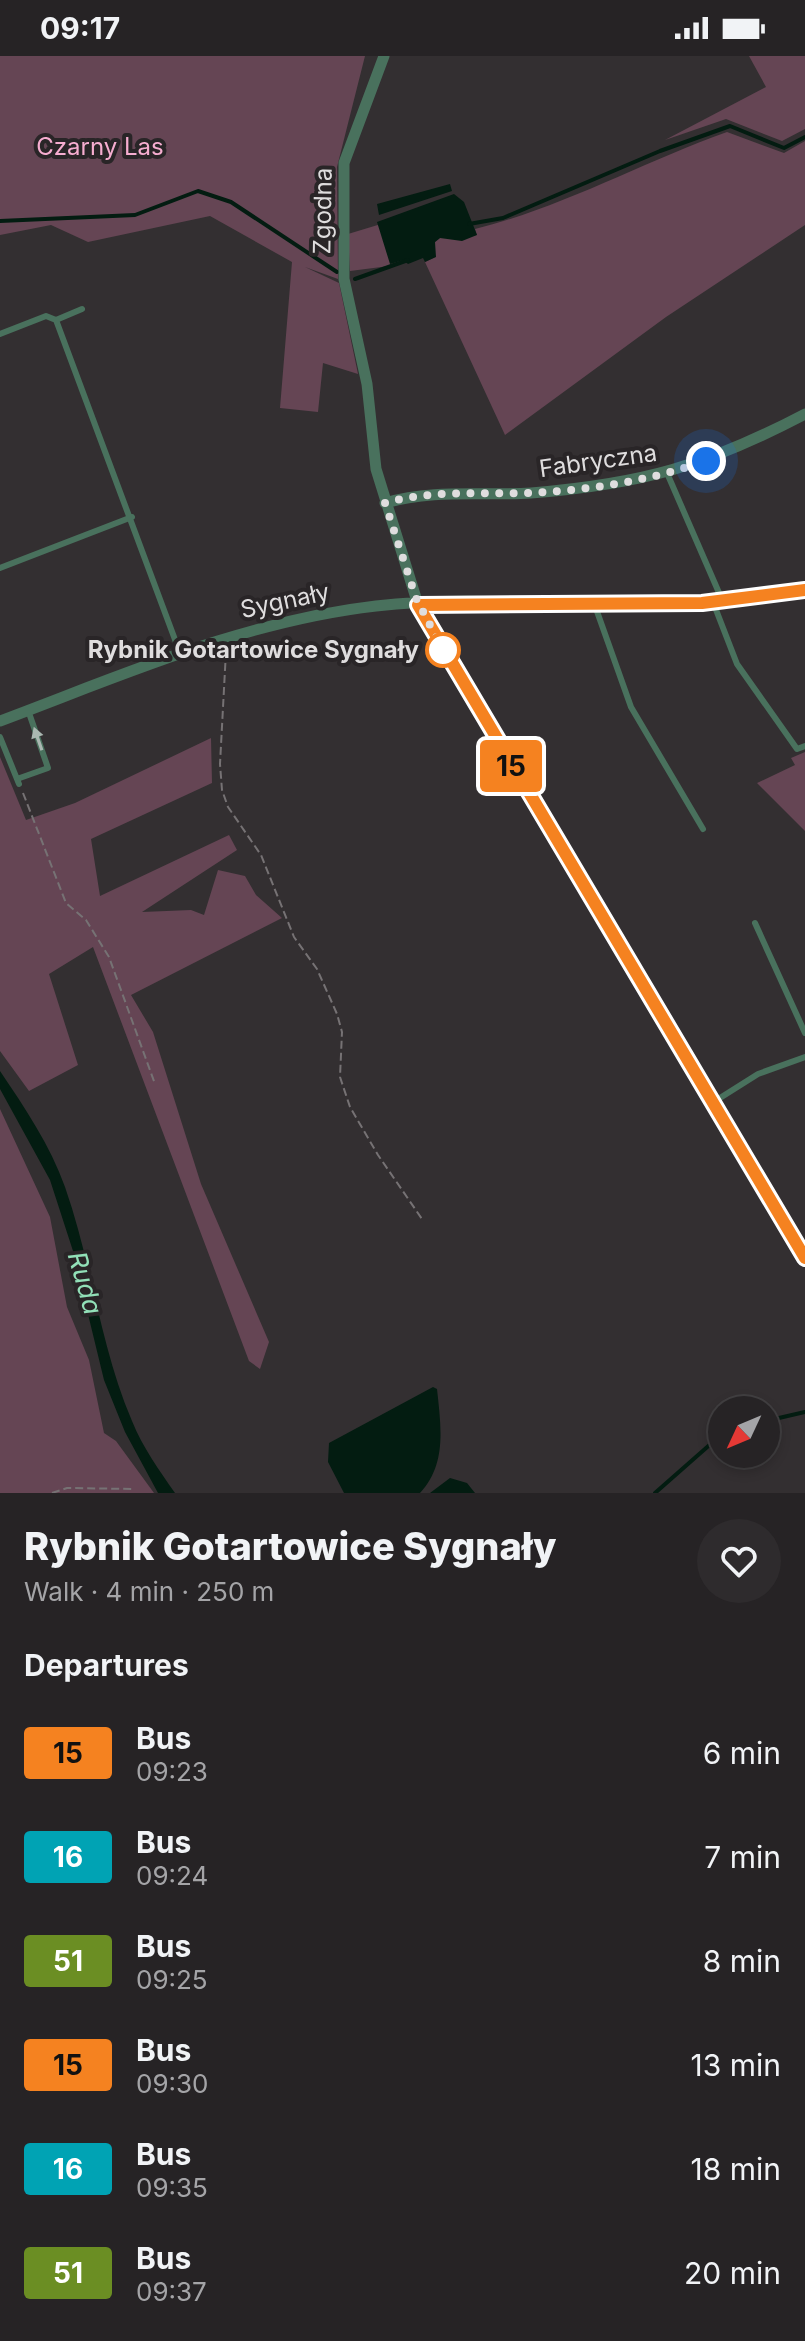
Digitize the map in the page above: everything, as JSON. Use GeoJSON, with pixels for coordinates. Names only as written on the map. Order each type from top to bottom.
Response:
{"type":"FeatureCollection","features":[{"type":"Feature","properties":{"kind":"street","name":"Zgodna"},"geometry":{"type":"LineString","coordinates":[[384,56],[344,163],[344,279],[367,384],[376,469],[385,503]]}},
{"type":"Feature","properties":{"kind":"street","name":"Fabryczna"},"geometry":{"type":"LineString","coordinates":[[385,503],[435,493],[528,493],[605,485],[667,473],[740,447],[805,414]]}},
{"type":"Feature","properties":{"kind":"street"},"geometry":{"type":"LineString","coordinates":[[385,503],[418,605],[805,1258]]}},
{"type":"Feature","properties":{"kind":"street","name":"Sygnały"},"geometry":{"type":"LineString","coordinates":[[0,721],[223,637],[276,622],[376,606],[718,602],[805,590]]}},
{"type":"Feature","properties":{"kind":"lane"},"geometry":{"type":"LineString","coordinates":[[0,334],[46,316],[56,320],[82,309]]}},
{"type":"Feature","properties":{"kind":"lane"},"geometry":{"type":"LineString","coordinates":[[56,320],[132,517],[180,653]]}},
{"type":"Feature","properties":{"kind":"lane"},"geometry":{"type":"LineString","coordinates":[[667,473],[718,602],[737,664],[797,749],[805,746]]}},
{"type":"Feature","properties":{"kind":"lane"},"geometry":{"type":"LineString","coordinates":[[0,568],[132,517]]}},
{"type":"Feature","properties":{"kind":"lane"},"geometry":{"type":"LineString","coordinates":[[594,603],[631,707],[703,829]]}},
{"type":"Feature","properties":{"kind":"lane"},"geometry":{"type":"LineString","coordinates":[[0,737],[18,782],[48,768],[28,710]]}},
{"type":"Feature","properties":{"kind":"lane"},"geometry":{"type":"LineString","coordinates":[[755,923],[805,1033]]}},
{"type":"Feature","properties":{"kind":"lane"},"geometry":{"type":"LineString","coordinates":[[712,1103],[758,1074],[805,1057]]}},
{"type":"Feature","properties":{"kind":"path"},"geometry":{"type":"LineString","coordinates":[[223,637],[227,668],[220,764],[222,790],[228,807],[261,855],[294,937],[317,969],[337,1014],[342,1032],[340,1077],[350,1107],[382,1163],[422,1219]]}},
{"type":"Feature","properties":{"kind":"path"},"geometry":{"type":"LineString","coordinates":[[18,782],[66,903],[86,920],[109,957],[155,1084]]}},
{"type":"Feature","properties":{"kind":"path"},"geometry":{"type":"LineString","coordinates":[[52,1493],[67,1488],[134,1489]]}},
{"type":"Feature","properties":{"kind":"green space","name":"Czarny Las"},"geometry":{"type":"Polygon","coordinates":[[[0,56],[365,56],[337,167],[338,279],[305,267],[339,283],[358,374],[323,363],[318,412],[280,408],[292,262],[210,216],[88,242],[51,225],[0,235],[0,56]]]}},
{"type":"Feature","properties":{"kind":"green space"},"geometry":{"type":"Polygon","coordinates":[[[749,56],[805,56],[805,129],[782,141],[726,119],[665,140],[766,87],[749,56]]]}},
{"type":"Feature","properties":{"kind":"green space"},"geometry":{"type":"Polygon","coordinates":[[[727,132],[784,153],[805,141],[805,225],[666,317],[505,435],[425,262],[435,257],[435,242],[440,238],[477,235],[475,229],[539,209],[727,132]]]}},
{"type":"Feature","properties":{"kind":"green space"},"geometry":{"type":"Polygon","coordinates":[[[381,224],[393,260],[389,266],[350,271],[348,234],[381,224]]]}},
{"type":"Feature","properties":{"kind":"green space"},"geometry":{"type":"Polygon","coordinates":[[[211,738],[212,783],[91,839],[100,896],[229,835],[237,850],[142,912],[191,910],[204,915],[218,870],[245,876],[256,895],[282,918],[131,995],[153,1032],[201,1184],[269,1342],[260,1369],[249,1361],[93,947],[49,974],[78,1065],[29,1091],[0,1051],[0,757],[26,820],[75,803],[211,738]]]}},
{"type":"Feature","properties":{"kind":"green space"},"geometry":{"type":"Polygon","coordinates":[[[805,752],[805,831],[757,783],[795,765],[791,758],[805,752]]]}},
{"type":"Feature","properties":{"kind":"green space"},"geometry":{"type":"Polygon","coordinates":[[[0,1109],[50,1217],[67,1307],[89,1360],[104,1433],[116,1441],[154,1493],[0,1493],[0,1109]]]}},
{"type":"Feature","properties":{"kind":"water"},"geometry":{"type":"Polygon","coordinates":[[[450,184],[452,191],[379,215],[377,204],[450,184]]]}},
{"type":"Feature","properties":{"kind":"water"},"geometry":{"type":"Polygon","coordinates":[[[454,194],[464,202],[477,235],[462,241],[440,238],[435,242],[436,257],[425,262],[423,258],[408,264],[403,260],[390,264],[377,222],[454,194]]]}},
{"type":"Feature","properties":{"kind":"water","name":"Ruda"},"geometry":{"type":"Polygon","coordinates":[[[0,1071],[36,1127],[59,1171],[121,1393],[141,1440],[175,1493],[158,1493],[125,1432],[104,1380],[87,1310],[76,1290],[73,1251],[50,1180],[0,1089],[0,1071]]]}},
{"type":"Feature","properties":{"kind":"water"},"geometry":{"type":"Polygon","coordinates":[[[433,1387],[437,1389],[440,1444],[435,1470],[420,1493],[344,1493],[328,1462],[329,1443],[433,1387]]]}},
{"type":"Feature","properties":{"kind":"water"},"geometry":{"type":"Polygon","coordinates":[[[450,1478],[467,1483],[475,1493],[430,1493],[450,1478]]]}},
{"type":"Feature","properties":{"kind":"waterway"},"geometry":{"type":"LineString","coordinates":[[469,224],[503,218],[660,151],[730,126],[784,148],[805,137]]}},
{"type":"Feature","properties":{"kind":"waterway"},"geometry":{"type":"LineString","coordinates":[[0,221],[135,215],[198,191],[231,202],[337,272]]}},
{"type":"Feature","properties":{"kind":"waterway"},"geometry":{"type":"LineString","coordinates":[[355,279],[408,260]]}},
{"type":"Feature","properties":{"kind":"waterway"},"geometry":{"type":"LineString","coordinates":[[780,1418],[805,1412]]}},
{"type":"Feature","properties":{"kind":"waterway"},"geometry":{"type":"LineString","coordinates":[[655,1493],[708,1446]]}},
{"type":"Feature","properties":{"kind":"bus line","name":"15"},"geometry":{"type":"LineString","coordinates":[[805,590],[753,599],[702,603],[418,605],[428,627],[805,1258]]}},
{"type":"Feature","properties":{"kind":"place","name":"Rybnik Gotartowice Sygnały"},"geometry":{"type":"Point","coordinates":[443,650]}},
{"type":"Feature","properties":{"kind":"route"},"geometry":{"type":"LineString","coordinates":[[443,650],[428,627],[416,598],[385,503],[435,493],[528,493],[605,485],[667,473],[706,461]]}}]}
